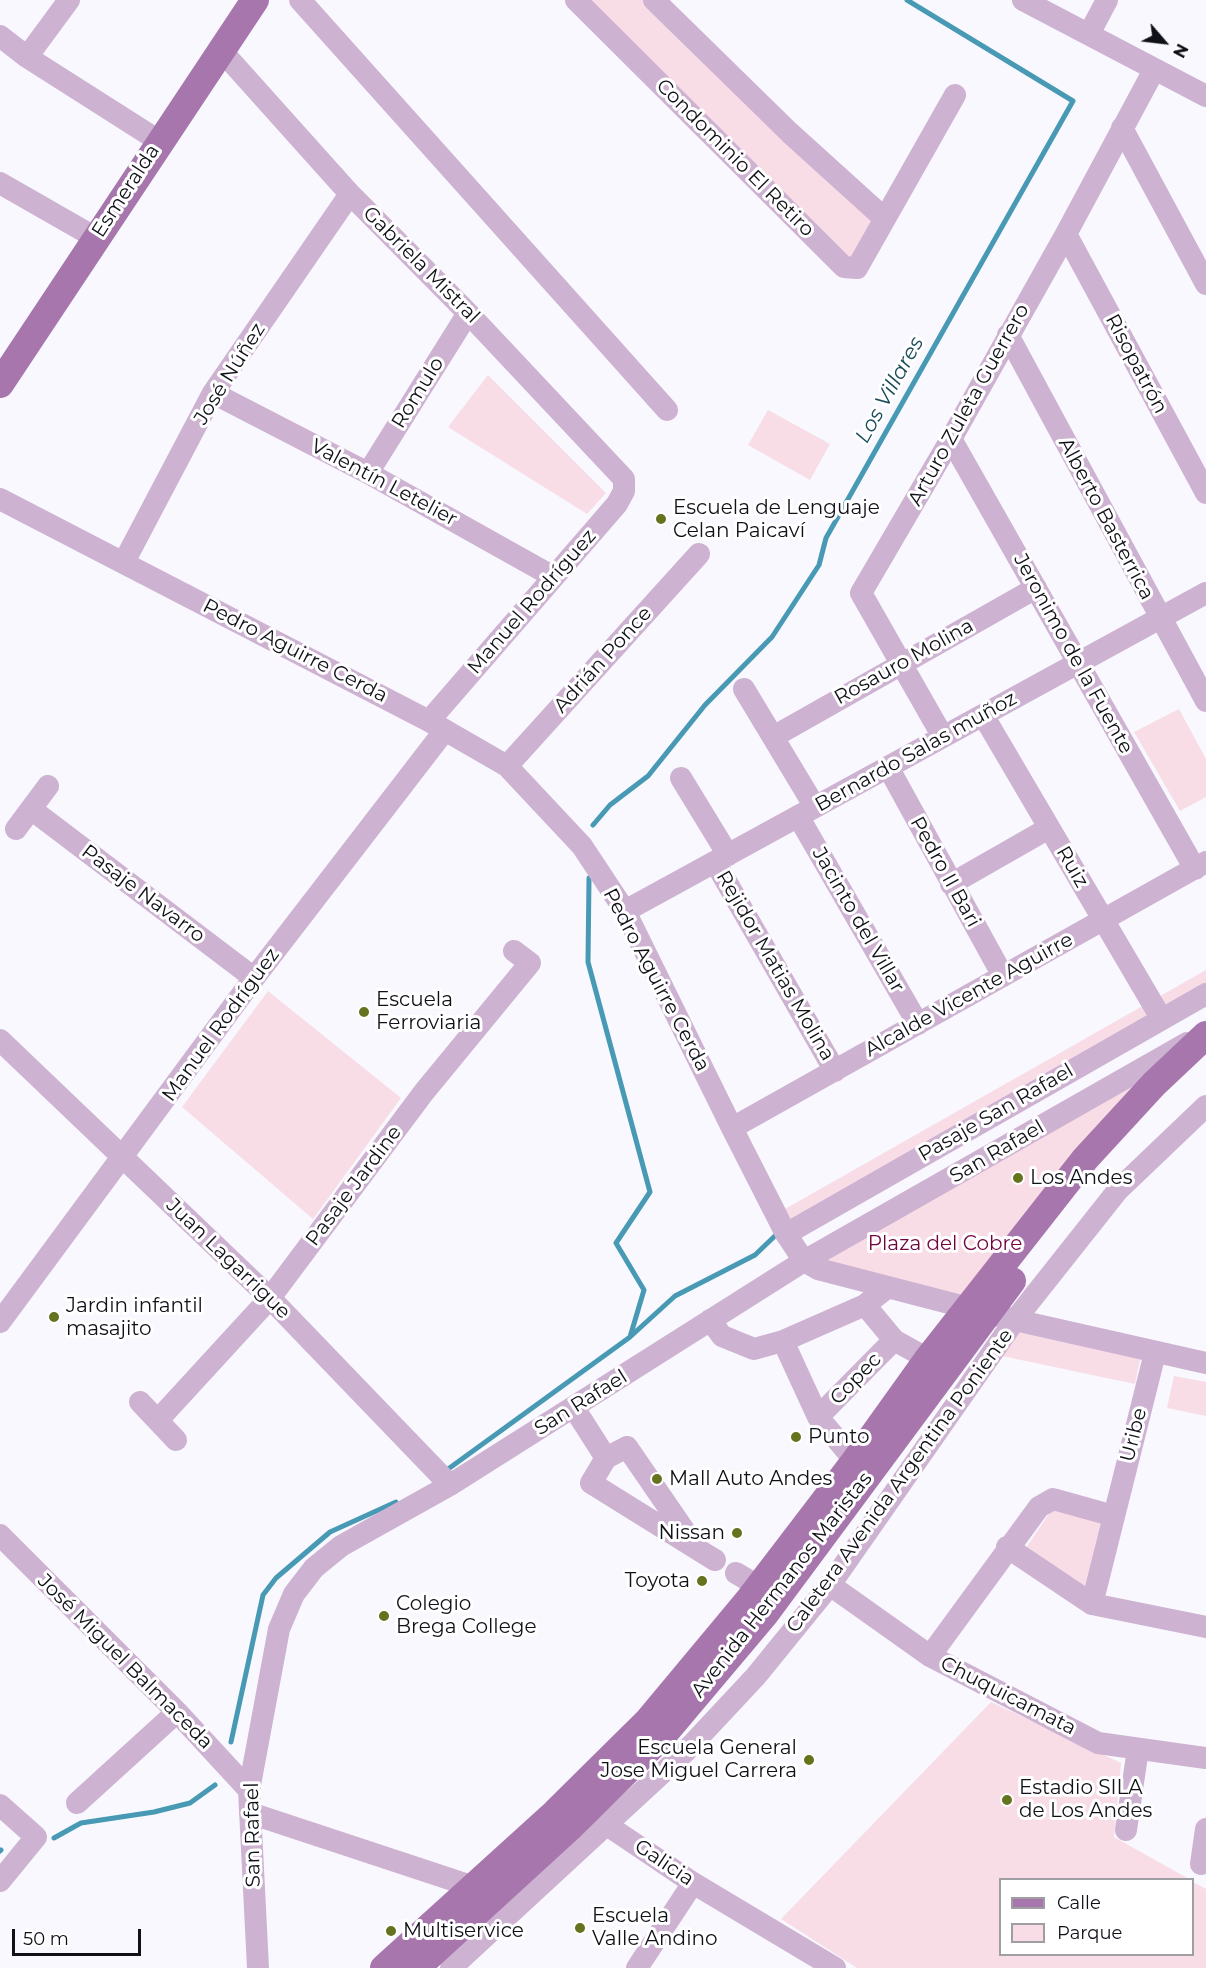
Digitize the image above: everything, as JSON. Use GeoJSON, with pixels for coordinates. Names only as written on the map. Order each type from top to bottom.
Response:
{"type":"FeatureCollection","features":[{"type":"Feature","properties":{"kind":"main road","name":"Esmeralda"},"geometry":{"type":"LineString","coordinates":[[0,384],[220,49],[255,0]]}},
{"type":"Feature","properties":{"kind":"main road","name":"Avenida Hermanos Maristas"},"geometry":{"type":"LineString","coordinates":[[432,1959],[474,1887],[555,1813],[648,1721],[747,1580],[855,1461],[928,1359],[991,1313],[1085,1159],[1154,1084],[1206,1034]]}},
{"type":"Feature","properties":{"kind":"main road","name":"Avenida Hermanos Maristas"},"geometry":{"type":"LineString","coordinates":[[384,1968],[432,1959],[596,1818],[765,1614],[991,1313],[1096,1165],[1166,1092],[1206,1061]]}},
{"type":"Feature","properties":{"kind":"street"},"geometry":{"type":"LineString","coordinates":[[27,57],[69,0]]}},
{"type":"Feature","properties":{"kind":"street"},"geometry":{"type":"LineString","coordinates":[[300,0],[667,410]]}},
{"type":"Feature","properties":{"kind":"street","name":"Condominio El Retiro"},"geometry":{"type":"LineString","coordinates":[[576,0],[844,267],[857,268],[955,95]]}},
{"type":"Feature","properties":{"kind":"street"},"geometry":{"type":"LineString","coordinates":[[654,0],[790,133],[885,219]]}},
{"type":"Feature","properties":{"kind":"street"},"geometry":{"type":"LineString","coordinates":[[1023,0],[1206,96]]}},
{"type":"Feature","properties":{"kind":"street"},"geometry":{"type":"LineString","coordinates":[[1089,34],[1107,0]]}},
{"type":"Feature","properties":{"kind":"street"},"geometry":{"type":"LineString","coordinates":[[0,36],[27,57],[159,141]]}},
{"type":"Feature","properties":{"kind":"street","name":"Gabriela Mistral"},"geometry":{"type":"LineString","coordinates":[[220,49],[350,194],[468,313],[624,479]]}},
{"type":"Feature","properties":{"kind":"street","name":"Arturo Zuleta Guerrero"},"geometry":{"type":"LineString","coordinates":[[943,737],[899,664],[861,593],[1066,234],[1154,70]]}},
{"type":"Feature","properties":{"kind":"street"},"geometry":{"type":"LineString","coordinates":[[1122,128],[1206,284]]}},
{"type":"Feature","properties":{"kind":"street"},"geometry":{"type":"LineString","coordinates":[[0,183],[96,238]]}},
{"type":"Feature","properties":{"kind":"street","name":"José Núñez"},"geometry":{"type":"LineString","coordinates":[[124,562],[213,393],[350,194]]}},
{"type":"Feature","properties":{"kind":"street","name":"Risopatrón"},"geometry":{"type":"LineString","coordinates":[[1066,234],[1206,493]]}},
{"type":"Feature","properties":{"kind":"street","name":"Romulo"},"geometry":{"type":"LineString","coordinates":[[368,473],[468,313]]}},
{"type":"Feature","properties":{"kind":"street","name":"Alberto Basterrica"},"geometry":{"type":"LineString","coordinates":[[1008,335],[1159,618],[1206,701]]}},
{"type":"Feature","properties":{"kind":"street","name":"Valentín Letelier"},"geometry":{"type":"LineString","coordinates":[[213,393],[368,473],[552,576]]}},
{"type":"Feature","properties":{"kind":"street","name":"Jeronimo de la Fuente"},"geometry":{"type":"LineString","coordinates":[[951,439],[1078,663],[1200,866]]}},
{"type":"Feature","properties":{"kind":"street","name":"Manuel Rodríguez"},"geometry":{"type":"LineString","coordinates":[[0,1322],[123,1159],[437,725],[552,576],[617,504],[624,491],[624,479]]}},
{"type":"Feature","properties":{"kind":"street","name":"Pedro Aguirre Cerda"},"geometry":{"type":"LineString","coordinates":[[0,499],[437,725],[507,766],[582,846],[625,911],[786,1234],[804,1261]]}},
{"type":"Feature","properties":{"kind":"street","name":"Adrián Ponce"},"geometry":{"type":"LineString","coordinates":[[507,766],[699,554]]}},
{"type":"Feature","properties":{"kind":"street","name":"Rosauro Molina"},"geometry":{"type":"LineString","coordinates":[[773,737],[1036,588]]}},
{"type":"Feature","properties":{"kind":"street","name":"Bernardo Salas muñoz"},"geometry":{"type":"LineString","coordinates":[[625,911],[1206,593]]}},
{"type":"Feature","properties":{"kind":"street","name":"Jacinto del Villar"},"geometry":{"type":"LineString","coordinates":[[744,688],[773,737],[807,812],[918,1024]]}},
{"type":"Feature","properties":{"kind":"street","name":"Ruiz"},"geometry":{"type":"LineString","coordinates":[[983,715],[1161,1018]]}},
{"type":"Feature","properties":{"kind":"street","name":"Pedro II Bari"},"geometry":{"type":"LineString","coordinates":[[888,767],[1003,976]]}},
{"type":"Feature","properties":{"kind":"street","name":"Rejidor Matias Molina"},"geometry":{"type":"LineString","coordinates":[[681,778],[721,859],[835,1071]]}},
{"type":"Feature","properties":{"kind":"street"},"geometry":{"type":"LineString","coordinates":[[16,829],[48,786]]}},
{"type":"Feature","properties":{"kind":"street","name":"Pasaje Navarro"},"geometry":{"type":"LineString","coordinates":[[31,809],[254,978]]}},
{"type":"Feature","properties":{"kind":"street"},"geometry":{"type":"LineString","coordinates":[[951,884],[1049,828]]}},
{"type":"Feature","properties":{"kind":"street","name":"Alcalde Vicente Aguirre"},"geometry":{"type":"LineString","coordinates":[[732,1128],[1200,866]]}},
{"type":"Feature","properties":{"kind":"street","name":"Pasaje Jardine"},"geometry":{"type":"LineString","coordinates":[[158,1420],[270,1298],[424,1092],[530,963],[513,951]]}},
{"type":"Feature","properties":{"kind":"street","name":"Pasaje San Rafael"},"geometry":{"type":"LineString","coordinates":[[786,1234],[1206,994]]}},
{"type":"Feature","properties":{"kind":"street","name":"San Rafael"},"geometry":{"type":"LineString","coordinates":[[258,1968],[249,1790],[279,1629],[294,1594],[314,1568],[341,1546],[450,1485],[804,1261],[1206,1034]]}},
{"type":"Feature","properties":{"kind":"street","name":"Juan Lagarrigue"},"geometry":{"type":"LineString","coordinates":[[0,1040],[270,1298],[450,1485]]}},
{"type":"Feature","properties":{"kind":"street","name":"Caletera Avenida Argentina Poniente"},"geometry":{"type":"LineString","coordinates":[[596,1818],[685,1752],[748,1684],[830,1585],[991,1313],[1206,1106]]}},
{"type":"Feature","properties":{"kind":"street"},"geometry":{"type":"LineString","coordinates":[[804,1261],[818,1269],[888,1287],[1155,1353],[1206,1363]]}},
{"type":"Feature","properties":{"kind":"street"},"geometry":{"type":"LineString","coordinates":[[711,1320],[722,1336],[754,1349],[783,1341],[865,1305],[888,1287]]}},
{"type":"Feature","properties":{"kind":"street","name":"Copec"},"geometry":{"type":"LineString","coordinates":[[865,1305],[894,1341],[928,1359]]}},
{"type":"Feature","properties":{"kind":"street","name":"Copec"},"geometry":{"type":"LineString","coordinates":[[783,1341],[818,1417],[855,1461]]}},
{"type":"Feature","properties":{"kind":"street","name":"Copec"},"geometry":{"type":"LineString","coordinates":[[818,1417],[894,1341]]}},
{"type":"Feature","properties":{"kind":"street","name":"Uribe"},"geometry":{"type":"LineString","coordinates":[[1092,1604],[1155,1353]]}},
{"type":"Feature","properties":{"kind":"street"},"geometry":{"type":"LineString","coordinates":[[140,1402],[176,1440]]}},
{"type":"Feature","properties":{"kind":"street"},"geometry":{"type":"LineString","coordinates":[[574,1408],[606,1458]]}},
{"type":"Feature","properties":{"kind":"street"},"geometry":{"type":"LineString","coordinates":[[627,1447],[706,1554],[591,1483],[606,1458],[627,1447]]}},
{"type":"Feature","properties":{"kind":"street"},"geometry":{"type":"LineString","coordinates":[[930,1656],[1007,1547],[1039,1507],[1053,1499],[1114,1516]]}},
{"type":"Feature","properties":{"kind":"street","name":"José Miguel Balmaceda"},"geometry":{"type":"LineString","coordinates":[[0,1535],[177,1712],[249,1790]]}},
{"type":"Feature","properties":{"kind":"street"},"geometry":{"type":"LineString","coordinates":[[1007,1547],[1092,1604],[1206,1626]]}},
{"type":"Feature","properties":{"kind":"street","name":"Chuquicamata"},"geometry":{"type":"LineString","coordinates":[[830,1585],[930,1656],[1098,1743],[1206,1758]]}},
{"type":"Feature","properties":{"kind":"street"},"geometry":{"type":"LineString","coordinates":[[77,1803],[177,1712]]}},
{"type":"Feature","properties":{"kind":"street"},"geometry":{"type":"LineString","coordinates":[[1126,1830],[1138,1749]]}},
{"type":"Feature","properties":{"kind":"street"},"geometry":{"type":"LineString","coordinates":[[0,1805],[36,1837],[0,1881]]}},
{"type":"Feature","properties":{"kind":"street"},"geometry":{"type":"LineString","coordinates":[[250,1813],[474,1887]]}},
{"type":"Feature","properties":{"kind":"street","name":"Galicia"},"geometry":{"type":"LineString","coordinates":[[596,1818],[693,1883],[829,1966]]}},
{"type":"Feature","properties":{"kind":"street"},"geometry":{"type":"LineString","coordinates":[[1201,1864],[1206,1829]]}},
{"type":"Feature","properties":{"kind":"street"},"geometry":{"type":"LineString","coordinates":[[637,1968],[693,1883]]}},
{"type":"Feature","properties":{"kind":"green space"},"geometry":{"type":"Polygon","coordinates":[[[587,0],[649,0],[877,221],[848,261],[587,0]]]}},
{"type":"Feature","properties":{"kind":"green space"},"geometry":{"type":"Polygon","coordinates":[[[488,375],[606,493],[587,514],[448,427],[488,375]]]}},
{"type":"Feature","properties":{"kind":"green space"},"geometry":{"type":"Polygon","coordinates":[[[768,410],[830,444],[810,480],[748,445],[768,410]]]}},
{"type":"Feature","properties":{"kind":"green space"},"geometry":{"type":"Polygon","coordinates":[[[1179,709],[1206,759],[1206,797],[1180,811],[1134,732],[1179,709]]]}},
{"type":"Feature","properties":{"kind":"green space"},"geometry":{"type":"Polygon","coordinates":[[[1206,970],[1206,985],[792,1220],[785,1209],[1206,970]]]}},
{"type":"Feature","properties":{"kind":"green space"},"geometry":{"type":"Polygon","coordinates":[[[268,991],[401,1098],[313,1219],[182,1107],[268,991]]]}},
{"type":"Feature","properties":{"kind":"green space","name":"Plaza del Cobre"},"geometry":{"type":"Polygon","coordinates":[[[1145,1075],[962,1297],[820,1263],[1145,1075]]]}},
{"type":"Feature","properties":{"kind":"green space"},"geometry":{"type":"Polygon","coordinates":[[[1022,1329],[1141,1355],[1135,1384],[1002,1356],[1022,1329]]]}},
{"type":"Feature","properties":{"kind":"green space"},"geometry":{"type":"Polygon","coordinates":[[[1174,1376],[1206,1382],[1206,1416],[1167,1408],[1174,1376]]]}},
{"type":"Feature","properties":{"kind":"green space"},"geometry":{"type":"Polygon","coordinates":[[[1052,1509],[1104,1522],[1087,1593],[1026,1548],[1052,1509]]]}},
{"type":"Feature","properties":{"kind":"green space","name":"Estadio SILA de Los Andes"},"geometry":{"type":"Polygon","coordinates":[[[991,1702],[1121,1763],[1114,1837],[1187,1878],[999,1878],[999,1956],[1194,1956],[1194,1883],[1206,1889],[1206,1968],[857,1968],[781,1919],[991,1702]]]}},
{"type":"Feature","properties":{"kind":"waterway","name":"Los Villares"},"geometry":{"type":"LineString","coordinates":[[593,825],[610,805],[648,776],[705,705],[772,637],[819,565],[826,538],[1073,101],[907,0]]}},
{"type":"Feature","properties":{"kind":"waterway"},"geometry":{"type":"LineString","coordinates":[[444,1472],[630,1337],[644,1290],[616,1243],[650,1192],[588,962],[589,878]]}},
{"type":"Feature","properties":{"kind":"waterway"},"geometry":{"type":"LineString","coordinates":[[631,1336],[675,1296],[755,1255],[779,1232]]}},
{"type":"Feature","properties":{"kind":"waterway"},"geometry":{"type":"LineString","coordinates":[[231,1742],[263,1595],[276,1578],[330,1532],[396,1502]]}},
{"type":"Feature","properties":{"kind":"waterway"},"geometry":{"type":"LineString","coordinates":[[54,1838],[81,1823],[154,1812],[190,1803],[215,1785]]}},
{"type":"Feature","properties":{"kind":"place","name":"Escuela de Lenguaje Celan Paicaví"},"geometry":{"type":"Point","coordinates":[661,519]}},
{"type":"Feature","properties":{"kind":"place","name":"Escuela Ferroviaria"},"geometry":{"type":"Point","coordinates":[364,1012]}},
{"type":"Feature","properties":{"kind":"place","name":"Los Andes"},"geometry":{"type":"Point","coordinates":[1018,1178]}},
{"type":"Feature","properties":{"kind":"place","name":"Jardin infantil masajito"},"geometry":{"type":"Point","coordinates":[54,1317]}},
{"type":"Feature","properties":{"kind":"place","name":"Punto"},"geometry":{"type":"Point","coordinates":[796,1437]}},
{"type":"Feature","properties":{"kind":"place","name":"Mall Auto Andes"},"geometry":{"type":"Point","coordinates":[657,1479]}},
{"type":"Feature","properties":{"kind":"place","name":"Nissan"},"geometry":{"type":"Point","coordinates":[737,1533]}},
{"type":"Feature","properties":{"kind":"place","name":"Toyota"},"geometry":{"type":"Point","coordinates":[702,1581]}},
{"type":"Feature","properties":{"kind":"place","name":"Colegio Brega College"},"geometry":{"type":"Point","coordinates":[384,1616]}},
{"type":"Feature","properties":{"kind":"place","name":"Escuela General Jose Miguel Carrera"},"geometry":{"type":"Point","coordinates":[809,1760]}},
{"type":"Feature","properties":{"kind":"place","name":"Estadio SILA de Los Andes"},"geometry":{"type":"Point","coordinates":[1007,1800]}},
{"type":"Feature","properties":{"kind":"place","name":"Escuela Valle Andino"},"geometry":{"type":"Point","coordinates":[580,1928]}},
{"type":"Feature","properties":{"kind":"place","name":"Multiservice"},"geometry":{"type":"Point","coordinates":[391,1931]}}]}
